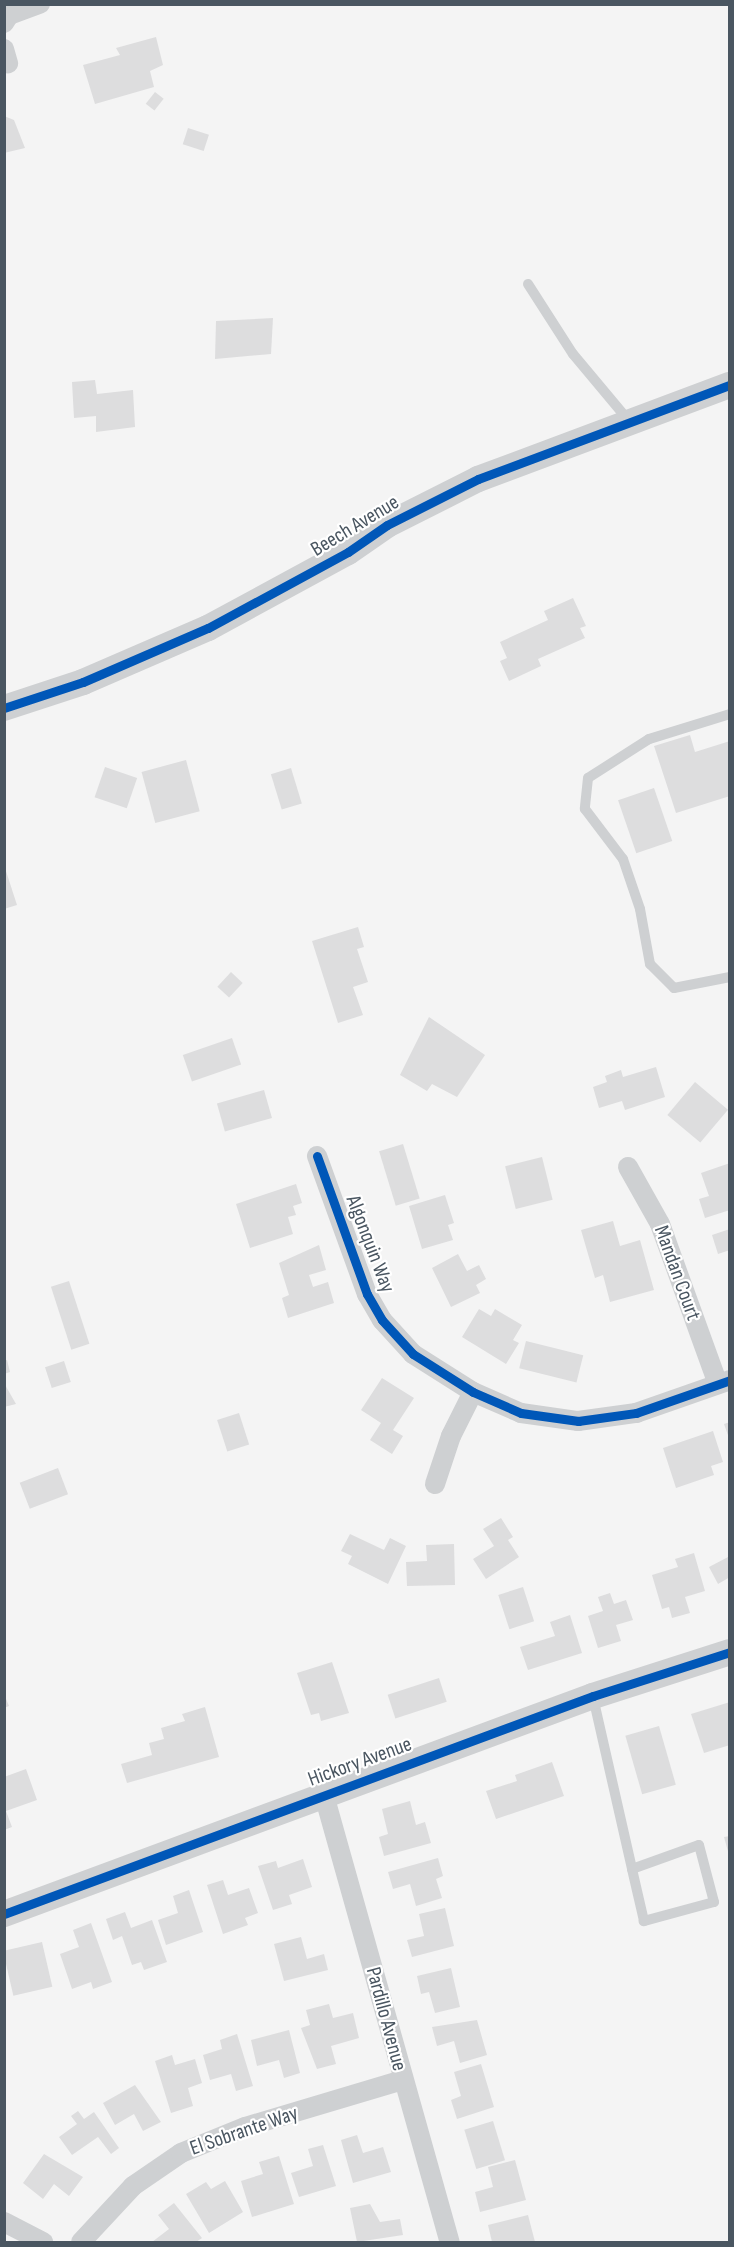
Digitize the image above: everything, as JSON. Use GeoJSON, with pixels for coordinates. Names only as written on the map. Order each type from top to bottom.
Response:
{"type":"FeatureCollection","features":[{"type":"Feature","properties":{"kind":"street"},"geometry":{"type":"LineString","coordinates":[[4,23],[9,15],[40,4]]}},
{"type":"Feature","properties":{"kind":"street","name":"Beech Avenue"},"geometry":{"type":"LineString","coordinates":[[4,708],[152,655],[276,593],[387,525],[478,479],[729,385]]}},
{"type":"Feature","properties":{"kind":"street","name":"Algonquin Way"},"geometry":{"type":"LineString","coordinates":[[318,1156],[367,1294],[382,1320],[413,1354],[473,1392],[521,1413],[578,1421],[636,1413],[724,1382]]}},
{"type":"Feature","properties":{"kind":"street","name":"Mandan Court"},"geometry":{"type":"LineString","coordinates":[[628,1167],[660,1224],[724,1382]]}},
{"type":"Feature","properties":{"kind":"street"},"geometry":{"type":"LineString","coordinates":[[435,1484],[451,1436],[473,1392]]}},
{"type":"Feature","properties":{"kind":"street","name":"Hickory Avenue"},"geometry":{"type":"LineString","coordinates":[[4,1914],[593,1696],[729,1652]]}},
{"type":"Feature","properties":{"kind":"street","name":"Pardillo Avenue"},"geometry":{"type":"LineString","coordinates":[[324,1795],[402,2080],[450,2242]]}},
{"type":"Feature","properties":{"kind":"street","name":"El Sobrante Way"},"geometry":{"type":"LineString","coordinates":[[81,2242],[133,2186],[182,2153],[245,2127],[402,2080]]}},
{"type":"Feature","properties":{"kind":"street"},"geometry":{"type":"LineString","coordinates":[[4,2222],[43,2242]]}},
{"type":"Feature","properties":{"kind":"lane"},"geometry":{"type":"LineString","coordinates":[[528,284],[573,354],[629,421]]}},
{"type":"Feature","properties":{"kind":"lane"},"geometry":{"type":"LineString","coordinates":[[729,714],[650,739],[588,778],[585,809],[623,859],[640,909],[650,964],[674,988],[729,977]]}},
{"type":"Feature","properties":{"kind":"lane"},"geometry":{"type":"LineString","coordinates":[[593,1696],[632,1869],[644,1921],[714,1902],[699,1845],[632,1869]]}},
{"type":"Feature","properties":{"kind":"building"},"geometry":{"type":"Polygon","coordinates":[[[156,37],[163,65],[150,71],[154,87],[95,104],[83,65],[120,55],[116,48],[156,37]]]}},
{"type":"Feature","properties":{"kind":"building"},"geometry":{"type":"Polygon","coordinates":[[[155,92],[164,99],[154,111],[146,104],[155,92]]]}},
{"type":"Feature","properties":{"kind":"building"},"geometry":{"type":"Polygon","coordinates":[[[4,116],[14,120],[25,148],[4,153],[4,116]]]}},
{"type":"Feature","properties":{"kind":"building"},"geometry":{"type":"Polygon","coordinates":[[[188,128],[209,135],[204,151],[183,144],[188,128]]]}},
{"type":"Feature","properties":{"kind":"building"},"geometry":{"type":"Polygon","coordinates":[[[273,318],[271,354],[215,359],[216,321],[273,318]]]}},
{"type":"Feature","properties":{"kind":"building"},"geometry":{"type":"Polygon","coordinates":[[[95,380],[97,394],[133,390],[135,427],[96,432],[96,416],[74,418],[72,382],[95,380]]]}},
{"type":"Feature","properties":{"kind":"building"},"geometry":{"type":"Polygon","coordinates":[[[573,598],[586,626],[580,628],[585,638],[538,659],[541,666],[509,681],[500,661],[507,658],[500,642],[548,620],[544,611],[573,598]]]}},
{"type":"Feature","properties":{"kind":"building"},"geometry":{"type":"Polygon","coordinates":[[[690,735],[695,752],[730,741],[730,796],[676,813],[654,746],[690,735]]]}},
{"type":"Feature","properties":{"kind":"building"},"geometry":{"type":"Polygon","coordinates":[[[186,760],[200,811],[155,823],[142,772],[186,760]]]}},
{"type":"Feature","properties":{"kind":"building"},"geometry":{"type":"Polygon","coordinates":[[[105,767],[137,778],[127,808],[95,797],[105,767]]]}},
{"type":"Feature","properties":{"kind":"building"},"geometry":{"type":"Polygon","coordinates":[[[291,768],[302,803],[282,810],[271,774],[291,768]]]}},
{"type":"Feature","properties":{"kind":"building"},"geometry":{"type":"Polygon","coordinates":[[[654,788],[672,841],[636,853],[618,800],[654,788]]]}},
{"type":"Feature","properties":{"kind":"building"},"geometry":{"type":"Polygon","coordinates":[[[4,865],[17,905],[4,909],[4,865]]]}},
{"type":"Feature","properties":{"kind":"building"},"geometry":{"type":"Polygon","coordinates":[[[358,927],[364,947],[357,949],[368,982],[353,987],[363,1015],[338,1023],[312,941],[358,927]]]}},
{"type":"Feature","properties":{"kind":"building"},"geometry":{"type":"Polygon","coordinates":[[[231,972],[243,983],[229,998],[217,987],[231,972]]]}},
{"type":"Feature","properties":{"kind":"building"},"geometry":{"type":"Polygon","coordinates":[[[429,1017],[485,1055],[457,1097],[432,1084],[427,1091],[400,1075],[429,1017]]]}},
{"type":"Feature","properties":{"kind":"building"},"geometry":{"type":"Polygon","coordinates":[[[232,1038],[241,1064],[192,1081],[183,1055],[232,1038]]]}},
{"type":"Feature","properties":{"kind":"building"},"geometry":{"type":"Polygon","coordinates":[[[656,1067],[665,1097],[625,1110],[622,1101],[599,1108],[593,1087],[607,1082],[605,1076],[621,1070],[623,1077],[656,1067]]]}},
{"type":"Feature","properties":{"kind":"building"},"geometry":{"type":"Polygon","coordinates":[[[695,1082],[728,1110],[700,1143],[667,1115],[695,1082]]]}},
{"type":"Feature","properties":{"kind":"building"},"geometry":{"type":"Polygon","coordinates":[[[264,1090],[272,1118],[225,1131],[217,1104],[264,1090]]]}},
{"type":"Feature","properties":{"kind":"building"},"geometry":{"type":"Polygon","coordinates":[[[403,1144],[420,1199],[396,1206],[379,1151],[403,1144]]]}},
{"type":"Feature","properties":{"kind":"building"},"geometry":{"type":"Polygon","coordinates":[[[542,1157],[553,1200],[516,1209],[505,1166],[542,1157]]]}},
{"type":"Feature","properties":{"kind":"building"},"geometry":{"type":"Polygon","coordinates":[[[730,1163],[730,1210],[705,1218],[699,1199],[709,1196],[701,1173],[730,1163]]]}},
{"type":"Feature","properties":{"kind":"building"},"geometry":{"type":"Polygon","coordinates":[[[296,1184],[302,1203],[293,1206],[296,1215],[288,1217],[293,1234],[250,1248],[236,1204],[296,1184]]]}},
{"type":"Feature","properties":{"kind":"building"},"geometry":{"type":"Polygon","coordinates":[[[445,1195],[454,1223],[448,1225],[453,1240],[422,1249],[409,1206],[445,1195]]]}},
{"type":"Feature","properties":{"kind":"building"},"geometry":{"type":"Polygon","coordinates":[[[613,1221],[620,1246],[640,1240],[654,1290],[610,1302],[603,1275],[595,1278],[581,1230],[613,1221]]]}},
{"type":"Feature","properties":{"kind":"building"},"geometry":{"type":"Polygon","coordinates":[[[730,1229],[730,1250],[718,1254],[712,1235],[730,1229]]]}},
{"type":"Feature","properties":{"kind":"building"},"geometry":{"type":"Polygon","coordinates":[[[319,1245],[326,1270],[309,1275],[313,1287],[328,1282],[334,1303],[288,1318],[282,1298],[289,1295],[279,1263],[319,1245]]]}},
{"type":"Feature","properties":{"kind":"building"},"geometry":{"type":"Polygon","coordinates":[[[458,1254],[467,1271],[479,1265],[486,1279],[476,1285],[480,1293],[451,1307],[432,1268],[458,1254]]]}},
{"type":"Feature","properties":{"kind":"building"},"geometry":{"type":"Polygon","coordinates":[[[69,1281],[89,1344],[71,1350],[51,1287],[69,1281]]]}},
{"type":"Feature","properties":{"kind":"building"},"geometry":{"type":"Polygon","coordinates":[[[479,1309],[491,1316],[495,1309],[522,1325],[513,1340],[519,1343],[506,1364],[462,1337],[479,1309]]]}},
{"type":"Feature","properties":{"kind":"building"},"geometry":{"type":"Polygon","coordinates":[[[526,1341],[583,1355],[576,1382],[519,1368],[526,1341]]]}},
{"type":"Feature","properties":{"kind":"building"},"geometry":{"type":"Polygon","coordinates":[[[7,1360],[10,1372],[4,1374],[4,1361],[7,1360]]]}},
{"type":"Feature","properties":{"kind":"building"},"geometry":{"type":"Polygon","coordinates":[[[64,1361],[71,1382],[52,1388],[45,1367],[64,1361]]]}},
{"type":"Feature","properties":{"kind":"building"},"geometry":{"type":"Polygon","coordinates":[[[382,1378],[414,1398],[393,1430],[403,1436],[392,1454],[370,1440],[381,1423],[361,1410],[382,1378]]]}},
{"type":"Feature","properties":{"kind":"building"},"geometry":{"type":"Polygon","coordinates":[[[4,1383],[16,1404],[4,1407],[4,1383]]]}},
{"type":"Feature","properties":{"kind":"building"},"geometry":{"type":"Polygon","coordinates":[[[239,1413],[249,1444],[227,1451],[217,1420],[239,1413]]]}},
{"type":"Feature","properties":{"kind":"building"},"geometry":{"type":"Polygon","coordinates":[[[730,1422],[730,1438],[729,1438],[724,1424],[730,1422]]]}},
{"type":"Feature","properties":{"kind":"building"},"geometry":{"type":"Polygon","coordinates":[[[713,1431],[723,1462],[711,1466],[714,1475],[676,1488],[663,1448],[713,1431]]]}},
{"type":"Feature","properties":{"kind":"building"},"geometry":{"type":"Polygon","coordinates":[[[58,1468],[68,1494],[30,1509],[20,1483],[58,1468]]]}},
{"type":"Feature","properties":{"kind":"building"},"geometry":{"type":"Polygon","coordinates":[[[501,1518],[513,1537],[508,1540],[519,1557],[486,1579],[473,1559],[494,1546],[483,1529],[501,1518]]]}},
{"type":"Feature","properties":{"kind":"building"},"geometry":{"type":"Polygon","coordinates":[[[350,1534],[384,1550],[390,1538],[406,1546],[388,1584],[348,1564],[352,1556],[341,1551],[350,1534]]]}},
{"type":"Feature","properties":{"kind":"building"},"geometry":{"type":"Polygon","coordinates":[[[454,1544],[455,1585],[407,1586],[406,1562],[427,1561],[426,1545],[454,1544]]]}},
{"type":"Feature","properties":{"kind":"building"},"geometry":{"type":"Polygon","coordinates":[[[694,1553],[705,1591],[685,1597],[690,1613],[672,1618],[669,1607],[662,1609],[652,1575],[678,1567],[675,1559],[694,1553]]]}},
{"type":"Feature","properties":{"kind":"building"},"geometry":{"type":"Polygon","coordinates":[[[730,1556],[730,1577],[718,1584],[709,1567],[730,1556]]]}},
{"type":"Feature","properties":{"kind":"building"},"geometry":{"type":"Polygon","coordinates":[[[523,1587],[534,1621],[509,1629],[498,1595],[523,1587]]]}},
{"type":"Feature","properties":{"kind":"building"},"geometry":{"type":"Polygon","coordinates":[[[610,1593],[614,1604],[626,1600],[633,1620],[616,1625],[621,1641],[598,1648],[588,1616],[603,1611],[598,1597],[610,1593]]]}},
{"type":"Feature","properties":{"kind":"building"},"geometry":{"type":"Polygon","coordinates":[[[570,1615],[582,1653],[528,1670],[520,1647],[555,1636],[550,1622],[570,1615]]]}},
{"type":"Feature","properties":{"kind":"building"},"geometry":{"type":"Polygon","coordinates":[[[332,1662],[349,1713],[321,1721],[319,1713],[311,1715],[297,1673],[332,1662]]]}},
{"type":"Feature","properties":{"kind":"building"},"geometry":{"type":"Polygon","coordinates":[[[439,1678],[447,1702],[395,1718],[388,1695],[439,1678]]]}},
{"type":"Feature","properties":{"kind":"building"},"geometry":{"type":"Polygon","coordinates":[[[4,1694],[9,1706],[4,1708],[4,1694]]]}},
{"type":"Feature","properties":{"kind":"building"},"geometry":{"type":"Polygon","coordinates":[[[730,1702],[730,1745],[704,1753],[691,1714],[730,1702]]]}},
{"type":"Feature","properties":{"kind":"building"},"geometry":{"type":"Polygon","coordinates":[[[205,1707],[219,1757],[127,1783],[121,1764],[152,1755],[149,1743],[164,1739],[161,1728],[185,1721],[182,1714],[205,1707]]]}},
{"type":"Feature","properties":{"kind":"building"},"geometry":{"type":"Polygon","coordinates":[[[659,1726],[676,1785],[642,1794],[625,1736],[659,1726]]]}},
{"type":"Feature","properties":{"kind":"building"},"geometry":{"type":"Polygon","coordinates":[[[552,1762],[564,1796],[496,1819],[486,1791],[517,1781],[515,1775],[552,1762]]]}},
{"type":"Feature","properties":{"kind":"building"},"geometry":{"type":"Polygon","coordinates":[[[26,1769],[37,1800],[6,1811],[12,1827],[4,1830],[4,1777],[26,1769]]]}},
{"type":"Feature","properties":{"kind":"building"},"geometry":{"type":"Polygon","coordinates":[[[410,1801],[416,1825],[425,1822],[431,1843],[384,1856],[379,1837],[388,1834],[382,1809],[410,1801]]]}},
{"type":"Feature","properties":{"kind":"building"},"geometry":{"type":"Polygon","coordinates":[[[730,1836],[730,1854],[729,1855],[724,1837],[730,1836]]]}},
{"type":"Feature","properties":{"kind":"building"},"geometry":{"type":"Polygon","coordinates":[[[438,1858],[443,1876],[436,1879],[442,1898],[416,1906],[410,1884],[393,1889],[388,1872],[438,1858]]]}},
{"type":"Feature","properties":{"kind":"building"},"geometry":{"type":"Polygon","coordinates":[[[303,1859],[312,1887],[289,1895],[292,1904],[273,1910],[258,1866],[276,1861],[278,1868],[303,1859]]]}},
{"type":"Feature","properties":{"kind":"building"},"geometry":{"type":"Polygon","coordinates":[[[223,1880],[228,1895],[249,1888],[258,1913],[245,1918],[248,1925],[223,1934],[207,1885],[223,1880]]]}},
{"type":"Feature","properties":{"kind":"building"},"geometry":{"type":"Polygon","coordinates":[[[189,1890],[203,1932],[166,1945],[158,1920],[178,1913],[173,1896],[189,1890]]]}},
{"type":"Feature","properties":{"kind":"building"},"geometry":{"type":"Polygon","coordinates":[[[445,1908],[454,1946],[412,1957],[407,1940],[424,1936],[419,1914],[445,1908]]]}},
{"type":"Feature","properties":{"kind":"building"},"geometry":{"type":"Polygon","coordinates":[[[125,1912],[131,1928],[152,1920],[167,1962],[144,1970],[141,1962],[132,1965],[122,1936],[113,1940],[106,1919],[125,1912]]]}},
{"type":"Feature","properties":{"kind":"building"},"geometry":{"type":"Polygon","coordinates":[[[91,1923],[112,1982],[93,1989],[91,1982],[72,1989],[60,1954],[79,1947],[73,1930],[91,1923]]]}},
{"type":"Feature","properties":{"kind":"building"},"geometry":{"type":"Polygon","coordinates":[[[301,1937],[307,1959],[324,1954],[328,1970],[284,1981],[274,1944],[301,1937]]]}},
{"type":"Feature","properties":{"kind":"building"},"geometry":{"type":"Polygon","coordinates":[[[42,1942],[52,1987],[13,1996],[4,1951],[42,1942]]]}},
{"type":"Feature","properties":{"kind":"building"},"geometry":{"type":"Polygon","coordinates":[[[451,1968],[460,2007],[435,2013],[429,1992],[421,1994],[417,1976],[451,1968]]]}},
{"type":"Feature","properties":{"kind":"building"},"geometry":{"type":"Polygon","coordinates":[[[329,2004],[333,2018],[353,2013],[359,2038],[331,2046],[336,2064],[317,2069],[301,2028],[310,2025],[306,2010],[329,2004]]]}},
{"type":"Feature","properties":{"kind":"building"},"geometry":{"type":"Polygon","coordinates":[[[477,2020],[487,2055],[460,2063],[454,2041],[437,2046],[432,2027],[477,2020]]]}},
{"type":"Feature","properties":{"kind":"building"},"geometry":{"type":"Polygon","coordinates":[[[289,2030],[300,2073],[284,2078],[279,2060],[257,2066],[251,2040],[289,2030]]]}},
{"type":"Feature","properties":{"kind":"building"},"geometry":{"type":"Polygon","coordinates":[[[237,2034],[253,2086],[236,2091],[231,2074],[210,2080],[203,2055],[222,2049],[220,2040],[237,2034]]]}},
{"type":"Feature","properties":{"kind":"building"},"geometry":{"type":"Polygon","coordinates":[[[172,2055],[175,2065],[195,2059],[202,2083],[188,2088],[193,2106],[171,2113],[155,2061],[172,2055]]]}},
{"type":"Feature","properties":{"kind":"building"},"geometry":{"type":"Polygon","coordinates":[[[481,2064],[494,2107],[457,2119],[451,2100],[461,2096],[454,2072],[481,2064]]]}},
{"type":"Feature","properties":{"kind":"building"},"geometry":{"type":"Polygon","coordinates":[[[135,2085],[161,2122],[143,2131],[134,2114],[115,2125],[103,2103],[135,2085]]]}},
{"type":"Feature","properties":{"kind":"building"},"geometry":{"type":"Polygon","coordinates":[[[78,2111],[84,2119],[94,2112],[119,2148],[111,2154],[98,2137],[72,2155],[59,2137],[77,2124],[71,2116],[78,2111]]]}},
{"type":"Feature","properties":{"kind":"building"},"geometry":{"type":"Polygon","coordinates":[[[493,2121],[505,2160],[476,2169],[464,2130],[493,2121]]]}},
{"type":"Feature","properties":{"kind":"building"},"geometry":{"type":"Polygon","coordinates":[[[357,2135],[363,2153],[383,2147],[391,2172],[353,2183],[341,2140],[357,2135]]]}},
{"type":"Feature","properties":{"kind":"building"},"geometry":{"type":"Polygon","coordinates":[[[323,2145],[336,2186],[299,2197],[291,2173],[313,2166],[308,2149],[323,2145]]]}},
{"type":"Feature","properties":{"kind":"building"},"geometry":{"type":"Polygon","coordinates":[[[44,2154],[83,2177],[69,2196],[54,2184],[43,2199],[23,2183],[44,2154]]]}},
{"type":"Feature","properties":{"kind":"building"},"geometry":{"type":"Polygon","coordinates":[[[279,2156],[294,2204],[252,2217],[241,2181],[263,2174],[259,2162],[279,2156]]]}},
{"type":"Feature","properties":{"kind":"building"},"geometry":{"type":"Polygon","coordinates":[[[515,2160],[526,2200],[480,2212],[475,2192],[493,2187],[488,2167],[515,2160]]]}},
{"type":"Feature","properties":{"kind":"building"},"geometry":{"type":"Polygon","coordinates":[[[225,2181],[243,2212],[209,2233],[186,2194],[206,2182],[211,2189],[225,2181]]]}},
{"type":"Feature","properties":{"kind":"building"},"geometry":{"type":"Polygon","coordinates":[[[174,2203],[202,2238],[196,2242],[152,2242],[169,2229],[158,2215],[174,2203]]]}},
{"type":"Feature","properties":{"kind":"building"},"geometry":{"type":"Polygon","coordinates":[[[370,2204],[380,2222],[400,2219],[403,2235],[357,2242],[350,2208],[370,2204]]]}},
{"type":"Feature","properties":{"kind":"building"},"geometry":{"type":"Polygon","coordinates":[[[528,2215],[535,2242],[492,2242],[488,2225],[528,2215]]]}},
{"type":"Feature","properties":{"kind":"cycle path"},"geometry":{"type":"LineString","coordinates":[[4,708],[83,682],[208,628],[348,552],[387,525],[478,479],[730,385]]}},
{"type":"Feature","properties":{"kind":"cycle path"},"geometry":{"type":"LineString","coordinates":[[317,1156],[367,1294],[382,1320],[413,1354],[473,1392],[521,1413],[578,1421],[636,1413],[730,1380]]}},
{"type":"Feature","properties":{"kind":"cycle path"},"geometry":{"type":"LineString","coordinates":[[4,1914],[593,1696],[730,1652]]}}]}
